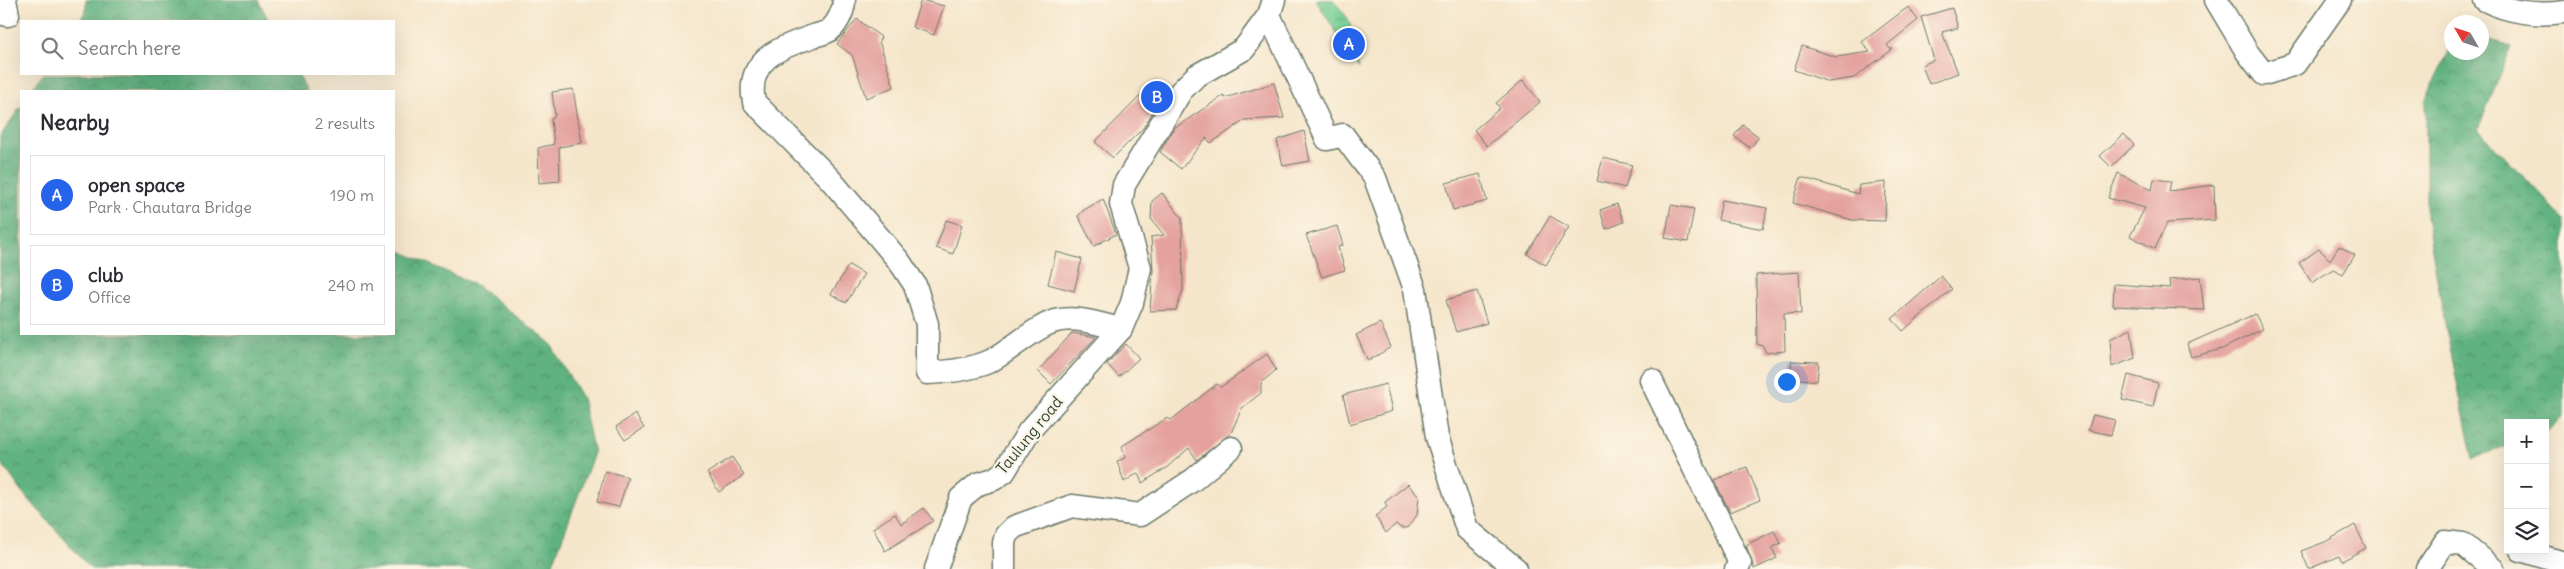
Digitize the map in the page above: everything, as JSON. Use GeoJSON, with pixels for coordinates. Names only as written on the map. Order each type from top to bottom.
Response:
{"type":"FeatureCollection","features":[{"type":"Feature","properties":{"kind":"street"},"geometry":{"type":"LineString","coordinates":[[0,13],[8,15],[6,0]]}},
{"type":"Feature","properties":{"kind":"street"},"geometry":{"type":"LineString","coordinates":[[844,0],[842,14],[830,29],[773,52],[756,69],[751,86],[754,102],[830,179],[899,261],[915,285],[927,324],[928,373],[954,372],[989,362],[1012,345],[1058,320],[1077,319],[1121,329]]}},
{"type":"Feature","properties":{"kind":"street"},"geometry":{"type":"LineString","coordinates":[[2216,0],[2247,52],[2264,74],[2295,64],[2340,0]]}},
{"type":"Feature","properties":{"kind":"street"},"geometry":{"type":"LineString","coordinates":[[2485,0],[2498,7],[2519,12],[2564,12]]}},
{"type":"Feature","properties":{"kind":"street"},"geometry":{"type":"LineString","coordinates":[[1271,7],[1335,137],[1375,178],[1415,289],[1437,437],[1467,529],[1516,569]]}},
{"type":"Feature","properties":{"kind":"street","name":"Taulung road"},"geometry":{"type":"LineString","coordinates":[[936,569],[961,498],[978,484],[1004,472],[1029,430],[1121,329],[1132,303],[1140,268],[1121,204],[1124,185],[1181,91],[1196,76],[1244,49],[1271,7]]}},
{"type":"Feature","properties":{"kind":"street"},"geometry":{"type":"LineString","coordinates":[[1651,380],[1740,563],[1736,569]]}},
{"type":"Feature","properties":{"kind":"street"},"geometry":{"type":"LineString","coordinates":[[1004,569],[1004,543],[1006,535],[1014,527],[1072,506],[1140,515],[1193,480],[1231,448]]}},
{"type":"Feature","properties":{"kind":"street"},"geometry":{"type":"LineString","coordinates":[[2428,569],[2445,542],[2464,544],[2493,569]]}},
{"type":"Feature","properties":{"kind":"street"},"geometry":{"type":"LineString","coordinates":[[2498,569],[2511,554]]}},
{"type":"Feature","properties":{"kind":"street"},"geometry":{"type":"LineString","coordinates":[[2534,554],[2564,563]]}},
{"type":"Feature","properties":{"kind":"green space"},"geometry":{"type":"Polygon","coordinates":[[[86,0],[258,0],[268,20],[80,20],[86,11],[86,0]]]}},
{"type":"Feature","properties":{"kind":"green space"},"geometry":{"type":"Polygon","coordinates":[[[1316,0],[1333,0],[1349,20],[1359,69],[1316,0]]]}},
{"type":"Feature","properties":{"kind":"green space"},"geometry":{"type":"Polygon","coordinates":[[[2489,40],[2512,46],[2478,129],[2564,219],[2564,416],[2549,431],[2549,419],[2504,419],[2504,447],[2497,448],[2473,460],[2445,324],[2426,216],[2426,98],[2445,60],[2489,60],[2489,40]]]}},
{"type":"Feature","properties":{"kind":"green space"},"geometry":{"type":"Polygon","coordinates":[[[42,75],[299,75],[306,90],[32,90],[42,75]]]}},
{"type":"Feature","properties":{"kind":"green space"},"geometry":{"type":"Polygon","coordinates":[[[20,107],[20,335],[395,335],[395,248],[478,286],[550,343],[582,398],[594,453],[551,569],[91,569],[23,493],[0,461],[0,137],[20,107]]]}},
{"type":"Feature","properties":{"kind":"building"},"geometry":{"type":"Polygon","coordinates":[[[921,0],[944,6],[934,35],[912,27],[921,0]]]}},
{"type":"Feature","properties":{"kind":"building"},"geometry":{"type":"Polygon","coordinates":[[[1908,7],[1918,20],[1887,45],[1890,49],[1893,49],[1854,78],[1829,82],[1794,70],[1802,46],[1836,57],[1870,52],[1862,42],[1908,7]]]}},
{"type":"Feature","properties":{"kind":"building"},"geometry":{"type":"Polygon","coordinates":[[[1952,8],[1958,28],[1942,32],[1958,73],[1929,84],[1922,65],[1934,60],[1921,17],[1952,8]]]}},
{"type":"Feature","properties":{"kind":"building"},"geometry":{"type":"Polygon","coordinates":[[[857,19],[881,37],[879,41],[894,87],[866,98],[852,55],[837,44],[857,19]]]}},
{"type":"Feature","properties":{"kind":"building"},"geometry":{"type":"Polygon","coordinates":[[[1523,80],[1540,102],[1487,146],[1474,130],[1500,108],[1496,103],[1523,80]]]}},
{"type":"Feature","properties":{"kind":"building"},"geometry":{"type":"Polygon","coordinates":[[[1155,81],[1165,92],[1143,128],[1113,158],[1095,142],[1155,81]]]}},
{"type":"Feature","properties":{"kind":"building"},"geometry":{"type":"Polygon","coordinates":[[[1274,83],[1284,118],[1245,120],[1211,143],[1206,138],[1181,169],[1160,152],[1173,129],[1223,96],[1225,98],[1274,83]]]}},
{"type":"Feature","properties":{"kind":"building"},"geometry":{"type":"Polygon","coordinates":[[[573,89],[582,143],[559,147],[560,181],[539,183],[538,148],[554,144],[551,119],[555,116],[552,92],[573,89]]]}},
{"type":"Feature","properties":{"kind":"building"},"geometry":{"type":"Polygon","coordinates":[[[1743,125],[1759,137],[1750,148],[1734,136],[1743,125]]]}},
{"type":"Feature","properties":{"kind":"building"},"geometry":{"type":"Polygon","coordinates":[[[1304,131],[1310,161],[1283,166],[1277,140],[1304,131]]]}},
{"type":"Feature","properties":{"kind":"building"},"geometry":{"type":"Polygon","coordinates":[[[2124,134],[2134,145],[2111,167],[2100,156],[2124,134]]]}},
{"type":"Feature","properties":{"kind":"building"},"geometry":{"type":"Polygon","coordinates":[[[1603,158],[1632,165],[1625,188],[1597,181],[1603,158]]]}},
{"type":"Feature","properties":{"kind":"building"},"geometry":{"type":"Polygon","coordinates":[[[2118,173],[2152,190],[2154,179],[2171,181],[2169,191],[2214,185],[2215,220],[2167,223],[2155,249],[2130,236],[2145,208],[2108,198],[2118,173]]]}},
{"type":"Feature","properties":{"kind":"building"},"geometry":{"type":"Polygon","coordinates":[[[1480,174],[1487,201],[1453,210],[1446,183],[1480,174]]]}},
{"type":"Feature","properties":{"kind":"building"},"geometry":{"type":"Polygon","coordinates":[[[1801,177],[1858,194],[1859,185],[1886,182],[1885,221],[1852,220],[1793,203],[1801,177]]]}},
{"type":"Feature","properties":{"kind":"building"},"geometry":{"type":"Polygon","coordinates":[[[1162,193],[1182,218],[1183,290],[1176,310],[1150,311],[1153,270],[1151,237],[1164,235],[1151,219],[1152,201],[1162,193]]]}},
{"type":"Feature","properties":{"kind":"building"},"geometry":{"type":"Polygon","coordinates":[[[1103,199],[1116,234],[1094,246],[1078,216],[1084,210],[1103,199]]]}},
{"type":"Feature","properties":{"kind":"building"},"geometry":{"type":"Polygon","coordinates":[[[1722,200],[1767,208],[1763,229],[1718,220],[1722,200]]]}},
{"type":"Feature","properties":{"kind":"building"},"geometry":{"type":"Polygon","coordinates":[[[1617,204],[1624,222],[1606,229],[1600,210],[1617,204]]]}},
{"type":"Feature","properties":{"kind":"building"},"geometry":{"type":"Polygon","coordinates":[[[1671,205],[1694,209],[1688,242],[1665,238],[1671,205]]]}},
{"type":"Feature","properties":{"kind":"building"},"geometry":{"type":"Polygon","coordinates":[[[1550,216],[1569,227],[1546,265],[1527,254],[1550,216]]]}},
{"type":"Feature","properties":{"kind":"building"},"geometry":{"type":"Polygon","coordinates":[[[946,220],[962,225],[953,254],[936,248],[946,220]]]}},
{"type":"Feature","properties":{"kind":"building"},"geometry":{"type":"Polygon","coordinates":[[[1337,226],[1343,245],[1338,247],[1345,270],[1322,277],[1306,235],[1337,226]]]}},
{"type":"Feature","properties":{"kind":"building"},"geometry":{"type":"Polygon","coordinates":[[[2339,246],[2355,255],[2343,274],[2333,269],[2312,283],[2299,263],[2319,249],[2330,260],[2339,246]]]}},
{"type":"Feature","properties":{"kind":"building"},"geometry":{"type":"Polygon","coordinates":[[[1056,252],[1082,259],[1074,291],[1048,284],[1056,252]]]}},
{"type":"Feature","properties":{"kind":"building"},"geometry":{"type":"Polygon","coordinates":[[[849,265],[864,274],[846,303],[831,294],[849,265]]]}},
{"type":"Feature","properties":{"kind":"building"},"geometry":{"type":"Polygon","coordinates":[[[1799,272],[1801,314],[1784,313],[1785,351],[1766,353],[1763,346],[1757,344],[1756,275],[1799,272]]]}},
{"type":"Feature","properties":{"kind":"building"},"geometry":{"type":"Polygon","coordinates":[[[1941,276],[1952,289],[1903,331],[1892,319],[1941,276]]]}},
{"type":"Feature","properties":{"kind":"building"},"geometry":{"type":"Polygon","coordinates":[[[2200,277],[2204,310],[2113,306],[2114,284],[2170,288],[2169,280],[2200,277]]]}},
{"type":"Feature","properties":{"kind":"building"},"geometry":{"type":"Polygon","coordinates":[[[1477,291],[1487,323],[1456,332],[1446,300],[1477,291]]]}},
{"type":"Feature","properties":{"kind":"building"},"geometry":{"type":"Polygon","coordinates":[[[2255,314],[2263,329],[2222,349],[2191,357],[2187,344],[2255,314]]]}},
{"type":"Feature","properties":{"kind":"building"},"geometry":{"type":"Polygon","coordinates":[[[1380,323],[1391,347],[1368,361],[1356,335],[1380,323]]]}},
{"type":"Feature","properties":{"kind":"building"},"geometry":{"type":"Polygon","coordinates":[[[2131,329],[2135,358],[2112,367],[2110,339],[2131,329]]]}},
{"type":"Feature","properties":{"kind":"building"},"geometry":{"type":"Polygon","coordinates":[[[1072,333],[1096,337],[1051,384],[1038,371],[1072,333]]]}},
{"type":"Feature","properties":{"kind":"building"},"geometry":{"type":"Polygon","coordinates":[[[1126,344],[1139,358],[1119,377],[1107,364],[1126,344]]]}},
{"type":"Feature","properties":{"kind":"building"},"geometry":{"type":"Polygon","coordinates":[[[1267,354],[1276,370],[1261,383],[1261,393],[1242,408],[1231,433],[1197,460],[1189,448],[1166,468],[1142,483],[1138,473],[1124,482],[1117,461],[1125,458],[1122,446],[1167,418],[1171,420],[1217,384],[1221,387],[1267,354]]]}},
{"type":"Feature","properties":{"kind":"building"},"geometry":{"type":"Polygon","coordinates":[[[1791,361],[1819,362],[1817,381],[1792,378],[1791,361]]]}},
{"type":"Feature","properties":{"kind":"building"},"geometry":{"type":"Polygon","coordinates":[[[2128,375],[2158,383],[2153,407],[2122,400],[2128,375]]]}},
{"type":"Feature","properties":{"kind":"building"},"geometry":{"type":"Polygon","coordinates":[[[1386,384],[1392,411],[1350,424],[1343,395],[1386,384]]]}},
{"type":"Feature","properties":{"kind":"building"},"geometry":{"type":"Polygon","coordinates":[[[635,414],[644,428],[625,440],[616,427],[635,414]]]}},
{"type":"Feature","properties":{"kind":"building"},"geometry":{"type":"Polygon","coordinates":[[[2093,415],[2115,420],[2111,435],[2088,430],[2093,415]]]}},
{"type":"Feature","properties":{"kind":"building"},"geometry":{"type":"Polygon","coordinates":[[[732,457],[744,475],[719,492],[707,473],[732,457]]]}},
{"type":"Feature","properties":{"kind":"building"},"geometry":{"type":"Polygon","coordinates":[[[1747,467],[1760,500],[1730,512],[1714,480],[1747,467]]]}},
{"type":"Feature","properties":{"kind":"building"},"geometry":{"type":"Polygon","coordinates":[[[605,471],[628,477],[619,507],[597,502],[605,471]]]}},
{"type":"Feature","properties":{"kind":"building"},"geometry":{"type":"Polygon","coordinates":[[[1408,484],[1419,497],[1417,515],[1407,528],[1401,528],[1396,524],[1386,533],[1375,516],[1387,507],[1385,502],[1408,484]]]}},
{"type":"Feature","properties":{"kind":"building"},"geometry":{"type":"Polygon","coordinates":[[[924,508],[933,521],[885,551],[873,528],[895,514],[901,524],[924,508]]]}},
{"type":"Feature","properties":{"kind":"building"},"geometry":{"type":"Polygon","coordinates":[[[2355,525],[2366,548],[2342,561],[2339,556],[2309,569],[2301,551],[2325,542],[2355,525]]]}},
{"type":"Feature","properties":{"kind":"building"},"geometry":{"type":"Polygon","coordinates":[[[1774,531],[1781,543],[1772,548],[1777,558],[1754,569],[1746,545],[1774,531]]]}},
{"type":"Feature","properties":{"kind":"place","name":"open space"},"geometry":{"type":"Point","coordinates":[1349,44]}},
{"type":"Feature","properties":{"kind":"place","name":"club"},"geometry":{"type":"Point","coordinates":[1157,97]}}]}
